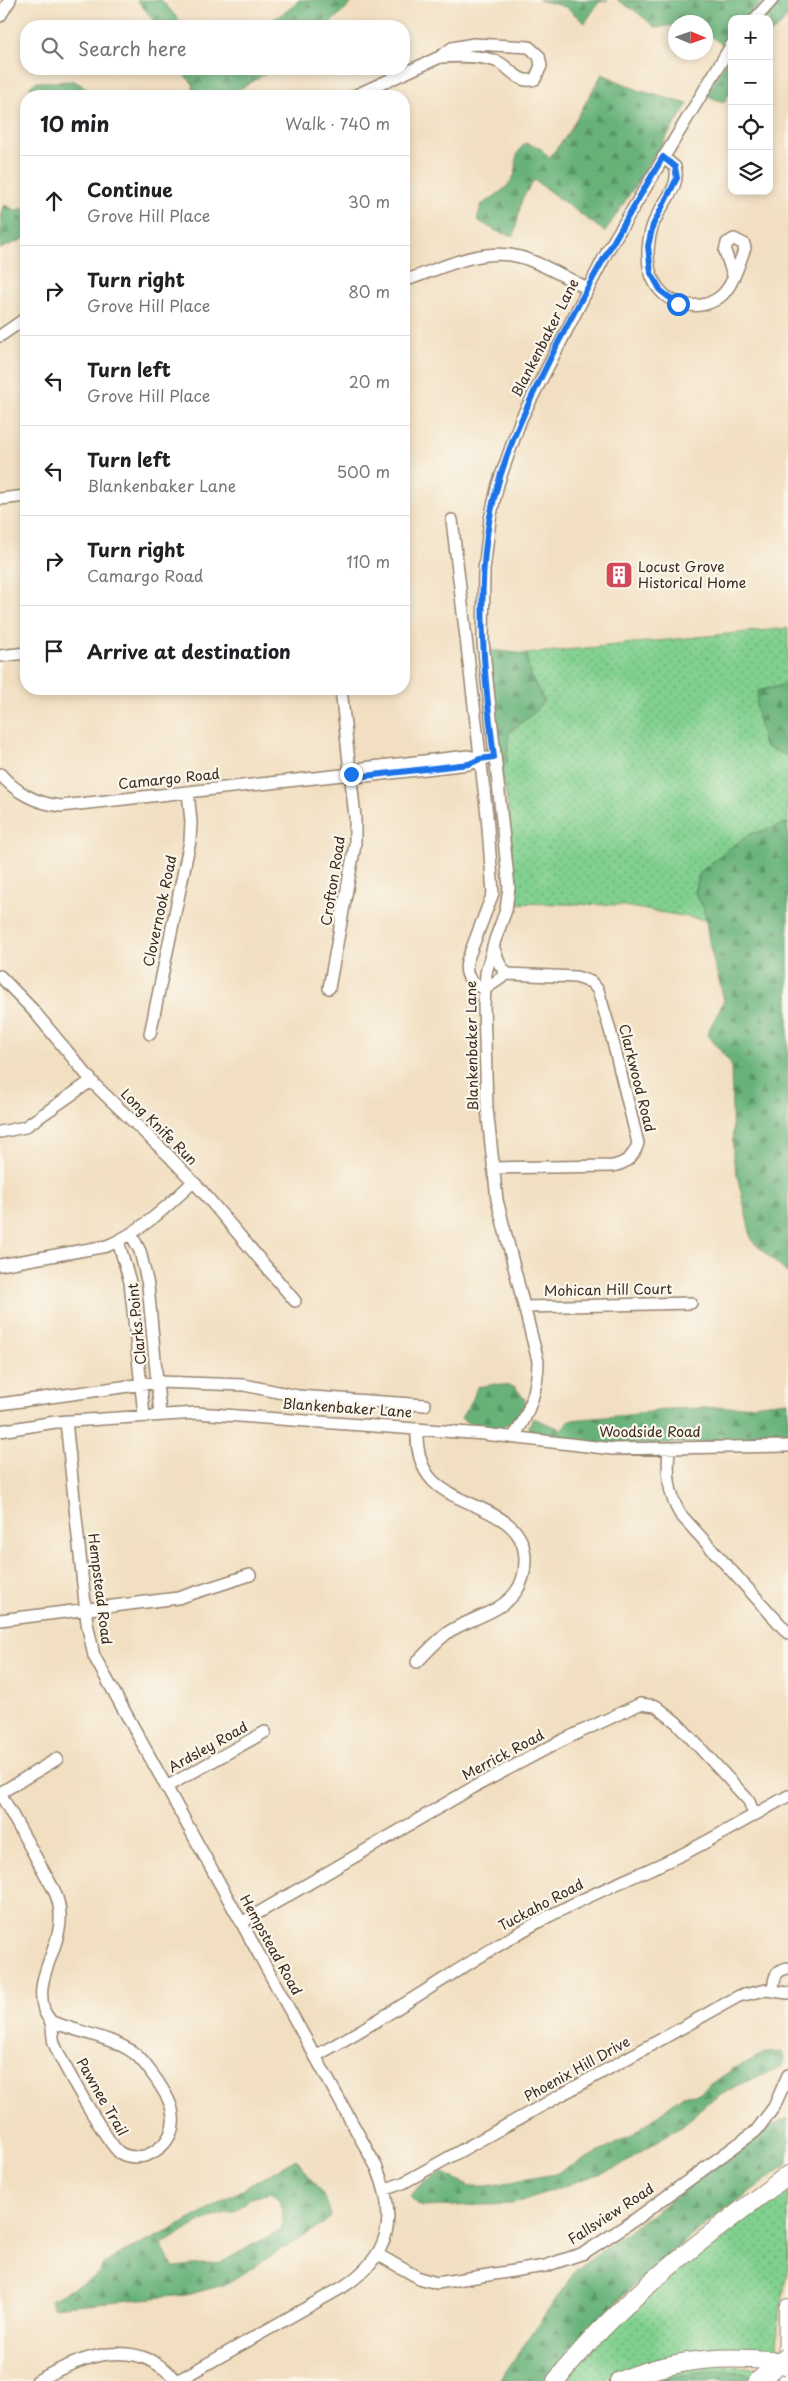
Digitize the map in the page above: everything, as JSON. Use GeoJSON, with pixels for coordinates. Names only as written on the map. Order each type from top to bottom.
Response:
{"type":"FeatureCollection","features":[{"type":"Feature","properties":{"kind":"highway"},"geometry":{"type":"LineString","coordinates":[[556,2381],[596,2334],[663,2270],[788,2175]]}},
{"type":"Feature","properties":{"kind":"highway"},"geometry":{"type":"LineString","coordinates":[[787,2381],[788,2308]]}},
{"type":"Feature","properties":{"kind":"highway"},"geometry":{"type":"LineString","coordinates":[[758,2381],[788,2356]]}},
{"type":"Feature","properties":{"kind":"highway"},"geometry":{"type":"LineString","coordinates":[[619,2381],[646,2370],[691,2360],[769,2360],[788,2366]]}},
{"type":"Feature","properties":{"kind":"street"},"geometry":{"type":"LineString","coordinates":[[759,15],[772,0]]}},
{"type":"Feature","properties":{"kind":"street"},"geometry":{"type":"LineString","coordinates":[[0,16],[8,1]]}},
{"type":"Feature","properties":{"kind":"street"},"geometry":{"type":"LineString","coordinates":[[410,71],[440,57],[452,48],[462,46],[525,46],[537,52],[540,66],[535,79],[526,80],[518,78],[498,62],[473,58],[440,57]]}},
{"type":"Feature","properties":{"kind":"street","name":"Blankenbaker Lane"},"geometry":{"type":"LineString","coordinates":[[0,1431],[35,1424],[66,1421],[160,1414],[219,1413],[513,1437],[519,1429],[531,1402],[537,1378],[537,1353],[504,1230],[493,1168],[487,1108],[486,972],[506,910],[510,887],[494,757],[483,642],[484,570],[490,519],[498,484],[521,419],[587,288],[663,157],[728,51]]}},
{"type":"Feature","properties":{"kind":"street"},"geometry":{"type":"LineString","coordinates":[[367,90],[400,75]]}},
{"type":"Feature","properties":{"kind":"street"},"geometry":{"type":"LineString","coordinates":[[663,157],[675,167],[677,178],[656,218],[648,246],[651,273],[655,284],[678,304],[696,306],[710,303],[722,296],[728,289],[733,275]]}},
{"type":"Feature","properties":{"kind":"street"},"geometry":{"type":"LineString","coordinates":[[410,279],[474,257],[508,254],[529,260],[587,288]]}},
{"type":"Feature","properties":{"kind":"street"},"geometry":{"type":"LineString","coordinates":[[0,336],[20,322]]}},
{"type":"Feature","properties":{"kind":"street"},"geometry":{"type":"LineString","coordinates":[[0,499],[20,497]]}},
{"type":"Feature","properties":{"kind":"street"},"geometry":{"type":"LineString","coordinates":[[452,520],[480,759],[493,893],[466,968],[468,978],[472,983],[485,989],[507,974],[500,966],[493,946]]}},
{"type":"Feature","properties":{"kind":"street"},"geometry":{"type":"LineString","coordinates":[[0,656],[20,654]]}},
{"type":"Feature","properties":{"kind":"street","name":"Crofton Road"},"geometry":{"type":"LineString","coordinates":[[329,988],[355,845],[351,774],[342,695]]}},
{"type":"Feature","properties":{"kind":"street","name":"Camargo Road"},"geometry":{"type":"LineString","coordinates":[[0,774],[27,797],[52,805],[69,805],[351,774],[363,768],[468,756],[480,759],[494,757]]}},
{"type":"Feature","properties":{"kind":"street","name":"Clovernook Road"},"geometry":{"type":"LineString","coordinates":[[150,1034],[190,841],[191,822],[188,792]]}},
{"type":"Feature","properties":{"kind":"street","name":"Clarkwood Road"},"geometry":{"type":"LineString","coordinates":[[493,1168],[613,1166],[622,1164],[631,1157],[638,1143],[610,1030],[596,986],[585,978],[507,974]]}},
{"type":"Feature","properties":{"kind":"street","name":"Long Knife Run"},"geometry":{"type":"LineString","coordinates":[[0,976],[33,1010],[91,1081],[193,1182],[296,1301]]}},
{"type":"Feature","properties":{"kind":"street"},"geometry":{"type":"LineString","coordinates":[[0,1132],[24,1127],[91,1081]]}},
{"type":"Feature","properties":{"kind":"street"},"geometry":{"type":"LineString","coordinates":[[0,1266],[107,1246],[131,1234],[193,1182]]}},
{"type":"Feature","properties":{"kind":"street","name":"Clarks Point"},"geometry":{"type":"LineString","coordinates":[[131,1234],[146,1269],[160,1414]]}},
{"type":"Feature","properties":{"kind":"street","name":"Clarks Point"},"geometry":{"type":"LineString","coordinates":[[118,1241],[130,1282],[144,1415]]}},
{"type":"Feature","properties":{"kind":"street","name":"Mohican Hill Court"},"geometry":{"type":"LineString","coordinates":[[525,1307],[691,1303]]}},
{"type":"Feature","properties":{"kind":"street"},"geometry":{"type":"LineString","coordinates":[[133,1310],[151,1308]]}},
{"type":"Feature","properties":{"kind":"street"},"geometry":{"type":"LineString","coordinates":[[0,1404],[158,1382],[244,1385],[298,1396],[425,1405]]}},
{"type":"Feature","properties":{"kind":"street","name":"Hempstead Road"},"geometry":{"type":"LineString","coordinates":[[66,1421],[86,1610],[94,1656],[377,2168],[386,2189],[389,2223],[383,2245],[362,2274],[343,2287],[177,2381]]}},
{"type":"Feature","properties":{"kind":"street"},"geometry":{"type":"LineString","coordinates":[[417,1429],[418,1450],[428,1476],[440,1487],[508,1524],[521,1540],[525,1555],[522,1579],[509,1600],[451,1631],[417,1662]]}},
{"type":"Feature","properties":{"kind":"street","name":"Woodside Road"},"geometry":{"type":"LineString","coordinates":[[513,1437],[590,1447],[788,1446]]}},
{"type":"Feature","properties":{"kind":"street"},"geometry":{"type":"LineString","coordinates":[[669,1448],[669,1483],[673,1499],[680,1514],[788,1633]]}},
{"type":"Feature","properties":{"kind":"street"},"geometry":{"type":"LineString","coordinates":[[0,1620],[178,1598],[250,1575]]}},
{"type":"Feature","properties":{"kind":"street","name":"Merrick Road"},"geometry":{"type":"LineString","coordinates":[[241,1923],[474,1787],[568,1737],[640,1704],[656,1706],[677,1723],[749,1801],[754,1815]]}},
{"type":"Feature","properties":{"kind":"street","name":"Ardsley Road"},"geometry":{"type":"LineString","coordinates":[[166,1787],[265,1732]]}},
{"type":"Feature","properties":{"kind":"street"},"geometry":{"type":"LineString","coordinates":[[0,1793],[57,1759]]}},
{"type":"Feature","properties":{"kind":"street","name":"Pawnee Trail"},"geometry":{"type":"LineString","coordinates":[[0,1793],[49,1882],[60,1907],[60,1930],[42,1988],[44,2010],[50,2021],[54,2044],[111,2145],[118,2151],[131,2157],[150,2154],[162,2146],[172,2129],[172,2106],[144,2062],[123,2046],[50,2021]]}},
{"type":"Feature","properties":{"kind":"street","name":"Tuckaho Road"},"geometry":{"type":"LineString","coordinates":[[315,2056],[395,2010],[483,1954],[540,1921],[582,1899],[684,1853],[788,1796]]}},
{"type":"Feature","properties":{"kind":"street"},"geometry":{"type":"LineString","coordinates":[[773,1990],[776,1973],[781,1969],[788,1968]]}},
{"type":"Feature","properties":{"kind":"street","name":"Phoenix Hill Drive"},"geometry":{"type":"LineString","coordinates":[[386,2189],[402,2183],[733,1999],[753,1992],[773,1990],[788,1993]]}},
{"type":"Feature","properties":{"kind":"street","name":"Fallsview Road"},"geometry":{"type":"LineString","coordinates":[[377,2254],[419,2278],[437,2283],[545,2266],[584,2253],[633,2221],[756,2131],[774,2107],[788,2075]]}},
{"type":"Feature","properties":{"kind":"street"},"geometry":{"type":"LineString","coordinates":[[37,2381],[87,2357],[114,2353],[132,2355],[150,2361],[170,2373],[177,2381]]}},
{"type":"Feature","properties":{"kind":"green space"},"geometry":{"type":"Polygon","coordinates":[[[137,0],[161,0],[179,20],[153,20],[137,0]]]}},
{"type":"Feature","properties":{"kind":"green space"},"geometry":{"type":"Polygon","coordinates":[[[299,0],[355,0],[333,20],[273,20],[299,0]]]}},
{"type":"Feature","properties":{"kind":"green space"},"geometry":{"type":"Polygon","coordinates":[[[539,0],[608,0],[599,2],[585,23],[566,7],[539,0]]]}},
{"type":"Feature","properties":{"kind":"green space"},"geometry":{"type":"Polygon","coordinates":[[[617,0],[765,0],[750,15],[728,15],[728,39],[723,45],[713,38],[713,15],[668,15],[668,26],[656,28],[637,12],[617,0]]]}},
{"type":"Feature","properties":{"kind":"green space"},"geometry":{"type":"Polygon","coordinates":[[[778,0],[788,0],[788,17],[773,32],[773,15],[765,15],[778,0]]]}},
{"type":"Feature","properties":{"kind":"green space"},"geometry":{"type":"Polygon","coordinates":[[[728,57],[728,96],[724,103],[706,95],[728,57]]]}},
{"type":"Feature","properties":{"kind":"green space"},"geometry":{"type":"Polygon","coordinates":[[[602,74],[638,90],[688,104],[605,232],[534,180],[522,199],[514,236],[498,232],[477,220],[481,205],[499,193],[511,181],[516,171],[518,154],[525,143],[540,148],[549,158],[567,135],[602,74]]]}},
{"type":"Feature","properties":{"kind":"green space"},"geometry":{"type":"Polygon","coordinates":[[[185,75],[264,75],[238,90],[192,90],[193,84],[185,75]]]}},
{"type":"Feature","properties":{"kind":"green space"},"geometry":{"type":"Polygon","coordinates":[[[74,81],[87,90],[34,90],[29,87],[36,82],[74,81]]]}},
{"type":"Feature","properties":{"kind":"green space"},"geometry":{"type":"Polygon","coordinates":[[[5,205],[15,210],[20,209],[20,241],[0,249],[2,211],[5,205]]]}},
{"type":"Feature","properties":{"kind":"green space"},"geometry":{"type":"Polygon","coordinates":[[[788,628],[788,684],[758,691],[764,746],[788,756],[788,823],[748,835],[700,872],[695,893],[704,909],[706,920],[618,905],[514,903],[508,807],[501,765],[507,763],[509,731],[516,728],[544,700],[531,677],[526,654],[788,628]]]}},
{"type":"Feature","properties":{"kind":"green space"},"geometry":{"type":"Polygon","coordinates":[[[489,650],[526,654],[531,677],[544,700],[534,713],[509,731],[507,763],[501,765],[489,650]]]}},
{"type":"Feature","properties":{"kind":"green space"},"geometry":{"type":"Polygon","coordinates":[[[788,684],[788,756],[764,746],[756,706],[758,691],[788,684]]]}},
{"type":"Feature","properties":{"kind":"green space"},"geometry":{"type":"Polygon","coordinates":[[[788,823],[788,1274],[752,1241],[733,1157],[731,1064],[707,1034],[724,1000],[710,947],[704,909],[695,893],[700,872],[722,854],[748,835],[788,823]]]}},
{"type":"Feature","properties":{"kind":"green space"},"geometry":{"type":"Polygon","coordinates":[[[496,1384],[515,1387],[526,1401],[514,1419],[507,1425],[490,1429],[481,1428],[461,1418],[473,1399],[477,1387],[496,1384]]]}},
{"type":"Feature","properties":{"kind":"green space"},"geometry":{"type":"Polygon","coordinates":[[[788,1401],[788,1439],[655,1444],[585,1444],[531,1434],[529,1426],[533,1418],[561,1429],[570,1420],[670,1409],[731,1407],[788,1401]]]}},
{"type":"Feature","properties":{"kind":"green space"},"geometry":{"type":"Polygon","coordinates":[[[782,2052],[785,2061],[779,2069],[738,2085],[707,2103],[684,2124],[616,2168],[513,2204],[421,2207],[410,2197],[419,2186],[442,2172],[470,2186],[487,2186],[555,2174],[631,2136],[683,2095],[697,2094],[733,2069],[766,2053],[782,2052]]]}},
{"type":"Feature","properties":{"kind":"green space"},"geometry":{"type":"Polygon","coordinates":[[[788,2118],[788,2164],[713,2219],[658,2263],[604,2315],[545,2381],[499,2381],[576,2270],[768,2128],[788,2118]]]}},
{"type":"Feature","properties":{"kind":"green space"},"geometry":{"type":"Polygon","coordinates":[[[296,2159],[323,2195],[331,2217],[323,2224],[224,2285],[186,2295],[53,2307],[51,2300],[99,2275],[102,2265],[123,2252],[171,2230],[296,2159]],[[272,2192],[251,2197],[235,2212],[225,2213],[206,2220],[161,2245],[173,2267],[222,2262],[281,2229],[282,2209],[272,2192]]]}},
{"type":"Feature","properties":{"kind":"green space"},"geometry":{"type":"Polygon","coordinates":[[[788,2182],[788,2266],[778,2325],[777,2355],[698,2352],[656,2360],[603,2381],[563,2381],[613,2326],[641,2301],[699,2252],[788,2182]]]}},
{"type":"Feature","properties":{"kind":"green space"},"geometry":{"type":"Polygon","coordinates":[[[709,2365],[761,2368],[754,2375],[719,2371],[630,2381],[709,2365]]]}},
{"type":"Feature","properties":{"kind":"green space"},"geometry":{"type":"Polygon","coordinates":[[[719,2371],[754,2375],[746,2381],[654,2381],[676,2376],[719,2371]]]}},
{"type":"Feature","properties":{"kind":"place","name":"Locust Grove Historical Home"},"geometry":{"type":"Point","coordinates":[619,575]}},
{"type":"Feature","properties":{"kind":"route"},"geometry":{"type":"LineString","coordinates":[[351,774],[365,776],[469,764],[480,759],[494,757],[483,642],[482,608],[487,536],[498,484],[528,401],[608,250],[663,157],[675,167],[677,178],[653,225],[648,246],[651,273],[655,284],[678,304]]}}]}
